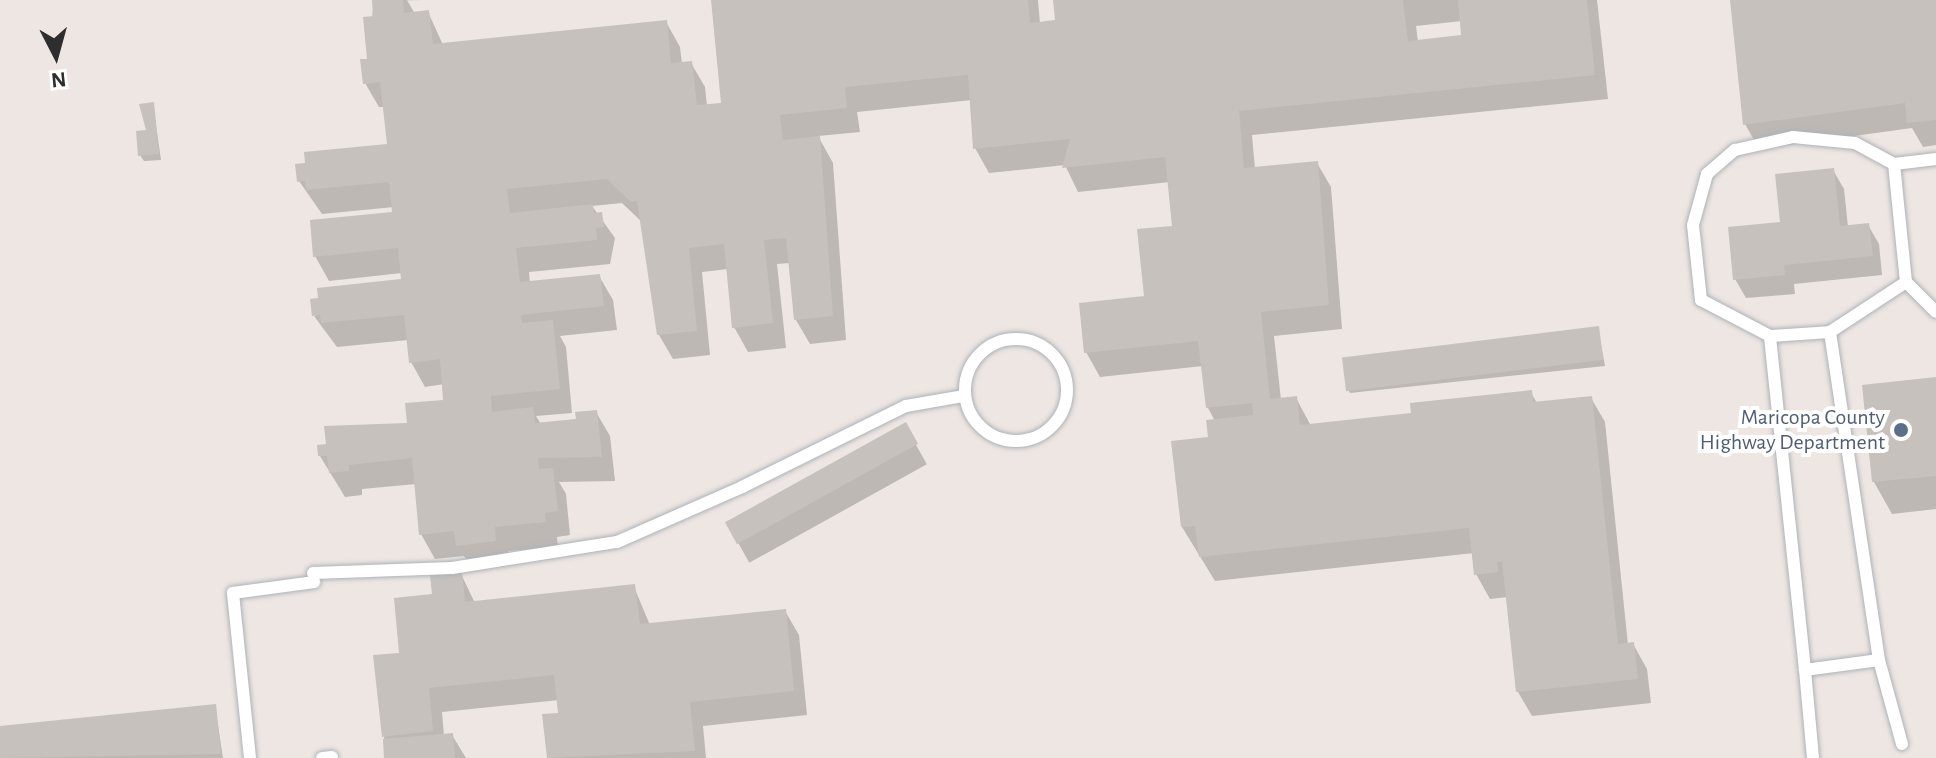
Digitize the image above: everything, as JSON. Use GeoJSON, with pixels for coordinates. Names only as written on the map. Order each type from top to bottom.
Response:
{"type":"FeatureCollection","features":[{"type":"Feature","properties":{"kind":"lane"},"geometry":{"type":"LineString","coordinates":[[1906,282],[1830,332],[1770,336],[1701,300],[1693,225],[1707,174],[1735,150],[1793,137],[1855,143],[1894,164],[1936,159]]}},
{"type":"Feature","properties":{"kind":"lane"},"geometry":{"type":"LineString","coordinates":[[1894,164],[1906,282],[1936,312]]}},
{"type":"Feature","properties":{"kind":"lane"},"geometry":{"type":"LineString","coordinates":[[1830,332],[1879,660],[1902,744]]}},
{"type":"Feature","properties":{"kind":"lane"},"geometry":{"type":"LineString","coordinates":[[1770,336],[1813,758]]}},
{"type":"Feature","properties":{"kind":"lane"},"geometry":{"type":"LineString","coordinates":[[1010,339],[1042,345],[1054,355],[1068,388],[1058,421],[1045,434],[1010,442],[978,426],[964,396],[971,365],[995,343],[1010,339]]}},
{"type":"Feature","properties":{"kind":"lane"},"geometry":{"type":"LineString","coordinates":[[250,758],[233,593],[314,578],[452,568],[617,542],[742,487],[906,406],[964,396]]}},
{"type":"Feature","properties":{"kind":"lane"},"geometry":{"type":"LineString","coordinates":[[1805,670],[1879,660]]}},
{"type":"Feature","properties":{"kind":"lane"},"geometry":{"type":"LineString","coordinates":[[322,758],[332,757]]}},
{"type":"Feature","properties":{"kind":"building"},"geometry":{"type":"Polygon","coordinates":[[[372,0],[403,0],[404,13],[429,10],[433,44],[667,20],[671,63],[692,61],[697,105],[721,103],[711,0],[1028,0],[1030,23],[1055,20],[1053,0],[1403,0],[1408,41],[1461,35],[1458,0],[1587,0],[1595,75],[1239,111],[1244,168],[1318,161],[1329,305],[1261,312],[1270,399],[1297,396],[1300,425],[1411,413],[1410,403],[1532,390],[1533,402],[1592,396],[1618,644],[1634,642],[1638,679],[1516,692],[1502,561],[1497,562],[1498,572],[1474,575],[1469,528],[1199,557],[1195,526],[1181,527],[1171,441],[1208,437],[1206,420],[1253,415],[1252,403],[1206,408],[1198,341],[1084,353],[1079,303],[1144,296],[1137,229],[1172,226],[1165,157],[1062,168],[1070,139],[973,149],[968,75],[845,87],[847,108],[780,115],[783,140],[820,136],[833,316],[794,320],[786,238],[764,240],[773,323],[732,328],[724,244],[689,248],[697,331],[657,335],[637,201],[631,202],[607,179],[507,189],[510,213],[593,204],[594,213],[602,212],[604,227],[596,228],[597,240],[516,248],[520,282],[600,274],[604,306],[521,315],[522,323],[553,320],[560,389],[491,396],[492,412],[533,407],[535,423],[576,419],[575,412],[597,410],[602,457],[538,458],[539,469],[553,468],[558,511],[545,513],[546,522],[495,527],[496,541],[456,546],[454,531],[419,535],[412,458],[349,465],[349,471],[329,473],[327,456],[318,456],[317,445],[326,444],[324,426],[407,423],[405,403],[443,400],[440,359],[409,363],[404,315],[321,323],[320,315],[312,316],[310,299],[318,298],[317,288],[401,279],[398,248],[313,257],[310,220],[392,212],[389,182],[306,190],[305,181],[297,182],[295,164],[305,163],[304,152],[387,144],[380,82],[363,84],[360,59],[367,59],[363,17],[373,16],[372,0]]]}},
{"type":"Feature","properties":{"kind":"building"},"geometry":{"type":"Polygon","coordinates":[[[1730,0],[1936,0],[1936,120],[1907,123],[1905,103],[1743,125],[1730,0]]]}},
{"type":"Feature","properties":{"kind":"building"},"geometry":{"type":"Polygon","coordinates":[[[154,102],[159,154],[138,156],[136,131],[146,130],[139,104],[154,102]]]}},
{"type":"Feature","properties":{"kind":"building"},"geometry":{"type":"Polygon","coordinates":[[[1834,168],[1840,226],[1869,223],[1873,256],[1784,265],[1785,275],[1733,280],[1728,227],[1780,222],[1775,174],[1834,168]]]}},
{"type":"Feature","properties":{"kind":"building"},"geometry":{"type":"Polygon","coordinates":[[[1599,326],[1603,360],[1346,391],[1342,358],[1599,326]]]}},
{"type":"Feature","properties":{"kind":"building","name":"Maricopa County Highway Department"},"geometry":{"type":"Polygon","coordinates":[[[1936,377],[1936,476],[1872,482],[1862,385],[1936,377]]]}},
{"type":"Feature","properties":{"kind":"building"},"geometry":{"type":"Polygon","coordinates":[[[906,422],[918,444],[737,544],[725,522],[906,422]]]}},
{"type":"Feature","properties":{"kind":"building"},"geometry":{"type":"Polygon","coordinates":[[[462,572],[465,602],[635,584],[640,624],[786,609],[794,691],[690,702],[695,751],[547,758],[542,714],[558,713],[554,675],[429,688],[433,731],[382,737],[373,655],[399,653],[394,598],[432,594],[430,575],[462,572]]]}},
{"type":"Feature","properties":{"kind":"building"},"geometry":{"type":"Polygon","coordinates":[[[216,704],[221,754],[0,758],[0,726],[216,704]]]}},
{"type":"Feature","properties":{"kind":"building"},"geometry":{"type":"Polygon","coordinates":[[[453,733],[455,758],[384,758],[383,739],[453,733]]]}},
{"type":"Feature","properties":{"kind":"place","name":"Maricopa County Highway Department"},"geometry":{"type":"Point","coordinates":[1901,430]}}]}
